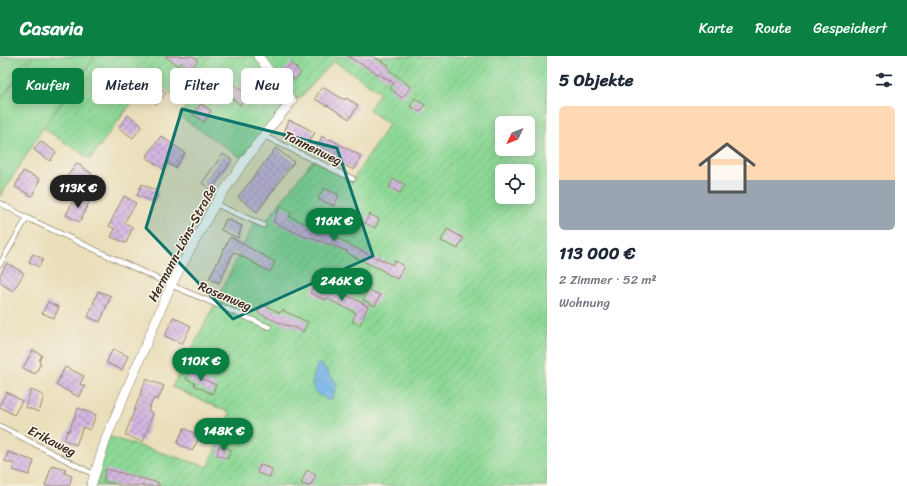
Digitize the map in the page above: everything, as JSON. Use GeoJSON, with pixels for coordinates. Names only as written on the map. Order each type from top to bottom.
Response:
{"type":"FeatureCollection","features":[{"type":"Feature","properties":{"kind":"street","name":"Hermann-Löns-Straße"},"geometry":{"type":"LineString","coordinates":[[91,486],[107,436],[171,286],[215,204],[245,160],[292,101],[258,56]]}},
{"type":"Feature","properties":{"kind":"lane","name":"Tannenweg"},"geometry":{"type":"LineString","coordinates":[[264,136],[353,179]]}},
{"type":"Feature","properties":{"kind":"lane","name":"Rosenweg"},"geometry":{"type":"LineString","coordinates":[[0,203],[27,218],[171,286],[270,327]]}},
{"type":"Feature","properties":{"kind":"lane"},"geometry":{"type":"LineString","coordinates":[[215,204],[263,225]]}},
{"type":"Feature","properties":{"kind":"lane"},"geometry":{"type":"LineString","coordinates":[[0,264],[27,218]]}},
{"type":"Feature","properties":{"kind":"lane","name":"Erikaweg"},"geometry":{"type":"LineString","coordinates":[[0,426],[95,475]]}},
{"type":"Feature","properties":{"kind":"highlighted area"},"geometry":{"type":"Polygon","coordinates":[[[182,109],[337,148],[373,256],[233,319],[146,228],[182,109]]]}},
{"type":"Feature","properties":{"kind":"green space"},"geometry":{"type":"Polygon","coordinates":[[[0,56],[33,56],[24,68],[12,68],[12,85],[0,101],[0,56]]]}},
{"type":"Feature","properties":{"kind":"green space"},"geometry":{"type":"Polygon","coordinates":[[[33,56],[95,56],[84,71],[84,68],[24,68],[33,56]]]}},
{"type":"Feature","properties":{"kind":"green space"},"geometry":{"type":"Polygon","coordinates":[[[95,56],[547,56],[547,486],[91,486],[107,436],[208,467],[230,413],[172,387],[215,304],[255,221],[263,225],[313,160],[353,179],[389,124],[369,110],[380,92],[334,61],[300,98],[293,101],[293,68],[241,68],[241,104],[290,104],[245,160],[179,116],[186,106],[184,104],[233,104],[233,68],[170,68],[170,93],[162,86],[162,68],[92,68],[92,104],[131,104],[90,159],[43,128],[60,104],[84,104],[84,71],[95,56]]]}},
{"type":"Feature","properties":{"kind":"green space"},"geometry":{"type":"Polygon","coordinates":[[[12,85],[12,104],[60,104],[43,128],[0,197],[0,101],[12,85]]]}},
{"type":"Feature","properties":{"kind":"water"},"geometry":{"type":"Polygon","coordinates":[[[317,364],[323,366],[337,384],[332,399],[327,400],[315,392],[312,384],[317,364]]]}},
{"type":"Feature","properties":{"kind":"building"},"geometry":{"type":"Polygon","coordinates":[[[165,56],[193,56],[198,60],[192,68],[187,68],[181,63],[178,66],[165,56]]]}},
{"type":"Feature","properties":{"kind":"building"},"geometry":{"type":"Polygon","coordinates":[[[347,56],[372,56],[389,65],[387,68],[411,87],[402,98],[390,88],[394,83],[347,56]]]}},
{"type":"Feature","properties":{"kind":"building"},"geometry":{"type":"Polygon","coordinates":[[[291,63],[301,73],[294,80],[293,68],[286,68],[291,63]]]}},
{"type":"Feature","properties":{"kind":"building"},"geometry":{"type":"Polygon","coordinates":[[[235,85],[241,90],[240,105],[233,99],[233,87],[235,85]]]}},
{"type":"Feature","properties":{"kind":"building"},"geometry":{"type":"Polygon","coordinates":[[[322,87],[345,100],[346,98],[358,105],[349,119],[315,99],[322,87]]]}},
{"type":"Feature","properties":{"kind":"building"},"geometry":{"type":"Polygon","coordinates":[[[162,90],[166,93],[162,98],[162,90]]]}},
{"type":"Feature","properties":{"kind":"building"},"geometry":{"type":"Polygon","coordinates":[[[415,98],[425,105],[420,112],[410,106],[415,98]]]}},
{"type":"Feature","properties":{"kind":"building"},"geometry":{"type":"Polygon","coordinates":[[[201,104],[211,111],[204,122],[193,114],[201,104]]]}},
{"type":"Feature","properties":{"kind":"building"},"geometry":{"type":"Polygon","coordinates":[[[128,115],[142,126],[133,138],[119,128],[128,115]]]}},
{"type":"Feature","properties":{"kind":"building"},"geometry":{"type":"Polygon","coordinates":[[[289,120],[315,133],[306,145],[283,136],[289,120]]]}},
{"type":"Feature","properties":{"kind":"building"},"geometry":{"type":"Polygon","coordinates":[[[161,136],[185,153],[175,168],[167,163],[163,169],[146,157],[161,136]]]}},
{"type":"Feature","properties":{"kind":"building"},"geometry":{"type":"Polygon","coordinates":[[[322,136],[361,156],[354,170],[316,150],[322,136]]]}},
{"type":"Feature","properties":{"kind":"building"},"geometry":{"type":"Polygon","coordinates":[[[40,141],[56,152],[50,161],[34,150],[40,141]]]}},
{"type":"Feature","properties":{"kind":"building"},"geometry":{"type":"Polygon","coordinates":[[[276,148],[294,162],[257,212],[238,197],[276,148]]]}},
{"type":"Feature","properties":{"kind":"building"},"geometry":{"type":"Polygon","coordinates":[[[223,154],[232,160],[211,190],[202,183],[223,154]]]}},
{"type":"Feature","properties":{"kind":"building"},"geometry":{"type":"Polygon","coordinates":[[[77,163],[92,174],[82,188],[67,177],[77,163]]]}},
{"type":"Feature","properties":{"kind":"building"},"geometry":{"type":"Polygon","coordinates":[[[23,171],[40,179],[32,196],[15,187],[23,171]]]}},
{"type":"Feature","properties":{"kind":"building"},"geometry":{"type":"Polygon","coordinates":[[[393,179],[405,184],[400,193],[389,187],[393,179]]]}},
{"type":"Feature","properties":{"kind":"building"},"geometry":{"type":"Polygon","coordinates":[[[142,184],[159,192],[154,203],[137,195],[142,184]]]}},
{"type":"Feature","properties":{"kind":"building"},"geometry":{"type":"Polygon","coordinates":[[[324,188],[339,195],[334,206],[318,199],[324,188]]]}},
{"type":"Feature","properties":{"kind":"building"},"geometry":{"type":"Polygon","coordinates":[[[124,196],[136,203],[124,223],[133,227],[126,243],[111,237],[115,229],[109,226],[124,196]]]}},
{"type":"Feature","properties":{"kind":"building"},"geometry":{"type":"Polygon","coordinates":[[[75,197],[80,199],[81,197],[89,202],[80,222],[66,215],[75,197]]]}},
{"type":"Feature","properties":{"kind":"building"},"geometry":{"type":"Polygon","coordinates":[[[280,206],[292,212],[289,216],[325,233],[325,231],[338,236],[337,238],[371,256],[393,265],[395,261],[404,266],[397,279],[358,259],[346,252],[347,251],[309,237],[308,238],[273,222],[280,206]]]}},
{"type":"Feature","properties":{"kind":"building"},"geometry":{"type":"Polygon","coordinates":[[[369,214],[379,219],[375,228],[365,223],[369,214]]]}},
{"type":"Feature","properties":{"kind":"building"},"geometry":{"type":"Polygon","coordinates":[[[226,219],[242,226],[238,238],[221,230],[226,219]]]}},
{"type":"Feature","properties":{"kind":"building"},"geometry":{"type":"Polygon","coordinates":[[[447,229],[463,238],[458,249],[441,241],[447,229]]]}},
{"type":"Feature","properties":{"kind":"building"},"geometry":{"type":"Polygon","coordinates":[[[230,237],[275,262],[270,272],[234,252],[219,283],[209,279],[230,237]]]}},
{"type":"Feature","properties":{"kind":"building"},"geometry":{"type":"Polygon","coordinates":[[[33,254],[43,259],[39,267],[29,262],[33,254]]]}},
{"type":"Feature","properties":{"kind":"building"},"geometry":{"type":"Polygon","coordinates":[[[7,263],[24,273],[13,291],[0,283],[0,275],[7,263]]]}},
{"type":"Feature","properties":{"kind":"building"},"geometry":{"type":"Polygon","coordinates":[[[315,283],[340,294],[341,292],[368,306],[360,325],[352,322],[356,313],[326,298],[325,300],[310,293],[315,283]]]}},
{"type":"Feature","properties":{"kind":"building"},"geometry":{"type":"Polygon","coordinates":[[[368,290],[380,295],[375,306],[363,300],[368,290]]]}},
{"type":"Feature","properties":{"kind":"building"},"geometry":{"type":"Polygon","coordinates":[[[98,291],[111,296],[100,322],[88,317],[98,291]]]}},
{"type":"Feature","properties":{"kind":"building"},"geometry":{"type":"Polygon","coordinates":[[[48,302],[59,307],[54,318],[42,313],[48,302]]]}},
{"type":"Feature","properties":{"kind":"building"},"geometry":{"type":"Polygon","coordinates":[[[262,304],[280,313],[282,310],[308,322],[303,332],[258,313],[262,304]]]}},
{"type":"Feature","properties":{"kind":"building"},"geometry":{"type":"Polygon","coordinates":[[[173,317],[191,326],[182,344],[165,336],[173,317]]]}},
{"type":"Feature","properties":{"kind":"building"},"geometry":{"type":"Polygon","coordinates":[[[113,349],[128,356],[122,370],[106,363],[113,349]]]}},
{"type":"Feature","properties":{"kind":"building"},"geometry":{"type":"Polygon","coordinates":[[[33,350],[42,355],[39,361],[41,363],[35,374],[23,368],[33,350]]]}},
{"type":"Feature","properties":{"kind":"building"},"geometry":{"type":"Polygon","coordinates":[[[65,367],[84,376],[80,384],[85,386],[79,397],[56,385],[65,367]]]}},
{"type":"Feature","properties":{"kind":"building"},"geometry":{"type":"Polygon","coordinates":[[[190,370],[201,375],[200,378],[216,385],[212,394],[186,379],[190,370]]]}},
{"type":"Feature","properties":{"kind":"building"},"geometry":{"type":"Polygon","coordinates":[[[146,379],[164,386],[158,400],[154,398],[148,410],[153,414],[143,442],[125,435],[146,379]]]}},
{"type":"Feature","properties":{"kind":"building"},"geometry":{"type":"Polygon","coordinates":[[[31,390],[43,395],[39,412],[25,407],[31,390]]]}},
{"type":"Feature","properties":{"kind":"building"},"geometry":{"type":"Polygon","coordinates":[[[7,392],[22,401],[14,415],[0,407],[0,404],[7,392]]]}},
{"type":"Feature","properties":{"kind":"building"},"geometry":{"type":"Polygon","coordinates":[[[78,408],[96,415],[90,430],[83,427],[76,445],[64,440],[78,408]]]}},
{"type":"Feature","properties":{"kind":"building"},"geometry":{"type":"Polygon","coordinates":[[[184,428],[200,436],[192,451],[177,443],[184,428]]]}},
{"type":"Feature","properties":{"kind":"building"},"geometry":{"type":"Polygon","coordinates":[[[219,446],[231,449],[228,459],[217,455],[219,446]]]}},
{"type":"Feature","properties":{"kind":"building"},"geometry":{"type":"Polygon","coordinates":[[[8,452],[34,461],[29,475],[13,470],[14,464],[5,461],[8,452]]]}},
{"type":"Feature","properties":{"kind":"building"},"geometry":{"type":"Polygon","coordinates":[[[52,465],[66,469],[64,473],[72,476],[69,486],[45,486],[52,465]]]}},
{"type":"Feature","properties":{"kind":"building"},"geometry":{"type":"Polygon","coordinates":[[[260,465],[272,469],[270,477],[257,473],[260,465]]]}},
{"type":"Feature","properties":{"kind":"building"},"geometry":{"type":"Polygon","coordinates":[[[106,469],[159,483],[159,486],[121,486],[103,481],[106,469]]]}},
{"type":"Feature","properties":{"kind":"building"},"geometry":{"type":"Polygon","coordinates":[[[307,470],[316,475],[310,486],[301,483],[307,470]]]}}]}
